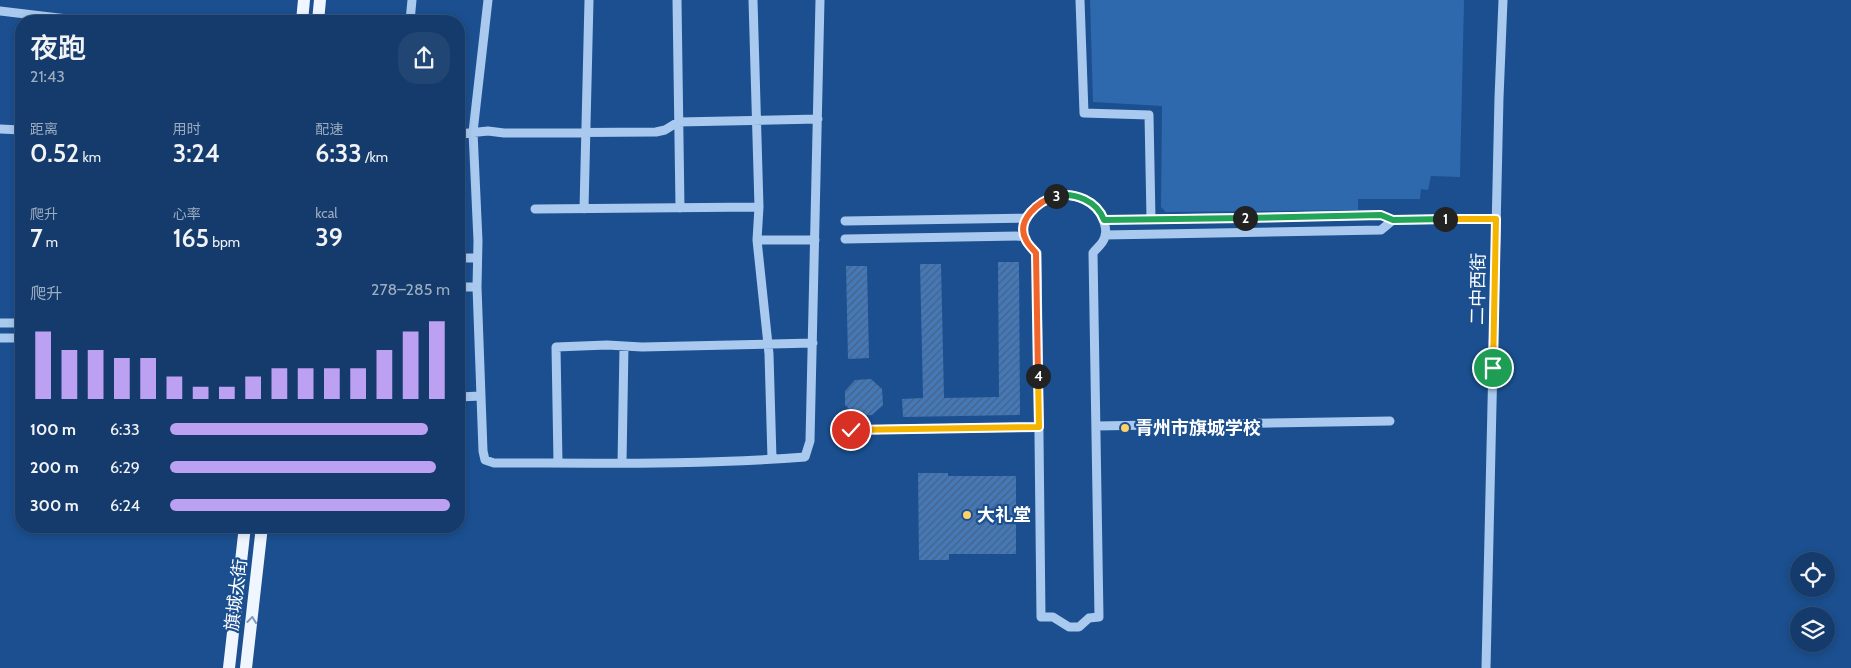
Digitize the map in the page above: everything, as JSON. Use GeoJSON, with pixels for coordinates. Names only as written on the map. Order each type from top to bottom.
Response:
{"type":"FeatureCollection","features":[{"type":"Feature","properties":{"kind":"main road"},"geometry":{"type":"LineString","coordinates":[[303,15],[304,0]]}},
{"type":"Feature","properties":{"kind":"main road"},"geometry":{"type":"LineString","coordinates":[[319,15],[320,0]]}},
{"type":"Feature","properties":{"kind":"main road","name":"旗城大街"},"geometry":{"type":"LineString","coordinates":[[230,668],[244,533]]}},
{"type":"Feature","properties":{"kind":"main road","name":"旗城大街"},"geometry":{"type":"LineString","coordinates":[[246,668],[261,533]]}},
{"type":"Feature","properties":{"kind":"street"},"geometry":{"type":"LineString","coordinates":[[411,15],[412,0]]}},
{"type":"Feature","properties":{"kind":"street"},"geometry":{"type":"LineString","coordinates":[[488,0],[473,132],[483,451],[485,460],[494,463],[805,457],[810,441],[820,0]]}},
{"type":"Feature","properties":{"kind":"street"},"geometry":{"type":"LineString","coordinates":[[584,209],[589,0]]}},
{"type":"Feature","properties":{"kind":"street"},"geometry":{"type":"LineString","coordinates":[[677,0],[680,208]]}},
{"type":"Feature","properties":{"kind":"street"},"geometry":{"type":"LineString","coordinates":[[754,0],[759,207],[758,240],[769,354],[772,459]]}},
{"type":"Feature","properties":{"kind":"street"},"geometry":{"type":"LineString","coordinates":[[1080,0],[1084,113],[1150,115],[1151,220]]}},
{"type":"Feature","properties":{"kind":"street","name":"二中西街"},"geometry":{"type":"LineString","coordinates":[[1486,668],[1503,0]]}},
{"type":"Feature","properties":{"kind":"street"},"geometry":{"type":"LineString","coordinates":[[0,11],[34,15]]}},
{"type":"Feature","properties":{"kind":"street"},"geometry":{"type":"LineString","coordinates":[[465,133],[488,131],[504,133],[656,132],[665,130],[678,122],[818,119]]}},
{"type":"Feature","properties":{"kind":"street"},"geometry":{"type":"LineString","coordinates":[[0,129],[15,130]]}},
{"type":"Feature","properties":{"kind":"street"},"geometry":{"type":"LineString","coordinates":[[1070,194],[1093,204],[1102,215],[1106,228],[1103,241],[1093,253],[1099,618],[1089,618],[1079,627],[1069,627],[1053,617],[1041,617],[1036,253],[1024,236],[1026,218],[1045,199],[1070,194]]}},
{"type":"Feature","properties":{"kind":"street"},"geometry":{"type":"LineString","coordinates":[[535,209],[759,207]]}},
{"type":"Feature","properties":{"kind":"street"},"geometry":{"type":"LineString","coordinates":[[1104,220],[1381,215],[1393,220],[1496,219]]}},
{"type":"Feature","properties":{"kind":"street"},"geometry":{"type":"LineString","coordinates":[[844,221],[1026,218]]}},
{"type":"Feature","properties":{"kind":"street"},"geometry":{"type":"LineString","coordinates":[[910,220],[910,238]]}},
{"type":"Feature","properties":{"kind":"street"},"geometry":{"type":"LineString","coordinates":[[1105,235],[1381,230],[1393,220]]}},
{"type":"Feature","properties":{"kind":"street"},"geometry":{"type":"LineString","coordinates":[[845,239],[1024,236]]}},
{"type":"Feature","properties":{"kind":"street"},"geometry":{"type":"LineString","coordinates":[[758,240],[816,240]]}},
{"type":"Feature","properties":{"kind":"street"},"geometry":{"type":"LineString","coordinates":[[465,258],[477,258]]}},
{"type":"Feature","properties":{"kind":"street"},"geometry":{"type":"LineString","coordinates":[[465,287],[477,287]]}},
{"type":"Feature","properties":{"kind":"street"},"geometry":{"type":"LineString","coordinates":[[0,323],[15,323]]}},
{"type":"Feature","properties":{"kind":"street"},"geometry":{"type":"LineString","coordinates":[[0,338],[15,338]]}},
{"type":"Feature","properties":{"kind":"street"},"geometry":{"type":"LineString","coordinates":[[558,463],[556,347],[813,344]]}},
{"type":"Feature","properties":{"kind":"street"},"geometry":{"type":"LineString","coordinates":[[622,462],[624,346]]}},
{"type":"Feature","properties":{"kind":"street"},"geometry":{"type":"LineString","coordinates":[[465,397],[480,396]]}},
{"type":"Feature","properties":{"kind":"street"},"geometry":{"type":"LineString","coordinates":[[1096,426],[1390,421]]}},
{"type":"Feature","properties":{"kind":"street"},"geometry":{"type":"LineString","coordinates":[[851,430],[1039,427]]}},
{"type":"Feature","properties":{"kind":"shaded area"},"geometry":{"type":"Polygon","coordinates":[[[1090,0],[1464,0],[1460,177],[1431,176],[1428,190],[1421,189],[1420,199],[1358,199],[1358,210],[1166,212],[1161,207],[1162,106],[1093,102],[1090,0]]]}},
{"type":"Feature","properties":{"kind":"building"},"geometry":{"type":"Polygon","coordinates":[[[998,262],[1019,262],[1020,415],[903,417],[902,399],[923,398],[920,264],[941,264],[944,398],[999,397],[998,262]]]}},
{"type":"Feature","properties":{"kind":"building"},"geometry":{"type":"Polygon","coordinates":[[[846,266],[867,266],[869,358],[848,359],[846,266]]]}},
{"type":"Feature","properties":{"kind":"building"},"geometry":{"type":"Polygon","coordinates":[[[871,379],[882,389],[883,405],[872,415],[857,416],[845,405],[845,391],[855,380],[871,379]]]}},
{"type":"Feature","properties":{"kind":"building","name":"大礼堂"},"geometry":{"type":"Polygon","coordinates":[[[918,473],[948,473],[948,476],[1016,476],[1016,554],[949,554],[949,560],[919,560],[918,473]]]}},
{"type":"Feature","properties":{"kind":"place","name":"青州市旗城学校"},"geometry":{"type":"Point","coordinates":[1125,428]}},
{"type":"Feature","properties":{"kind":"place","name":"大礼堂"},"geometry":{"type":"Point","coordinates":[967,515]}},
{"type":"Feature","properties":{"kind":"route"},"geometry":{"type":"LineString","coordinates":[[851,430],[1039,427],[1036,253],[1026,241],[1024,229],[1026,218],[1035,207],[1045,199],[1058,195],[1070,194],[1082,198],[1093,204],[1104,220],[1381,215],[1393,220],[1496,219],[1493,368]]}}]}
